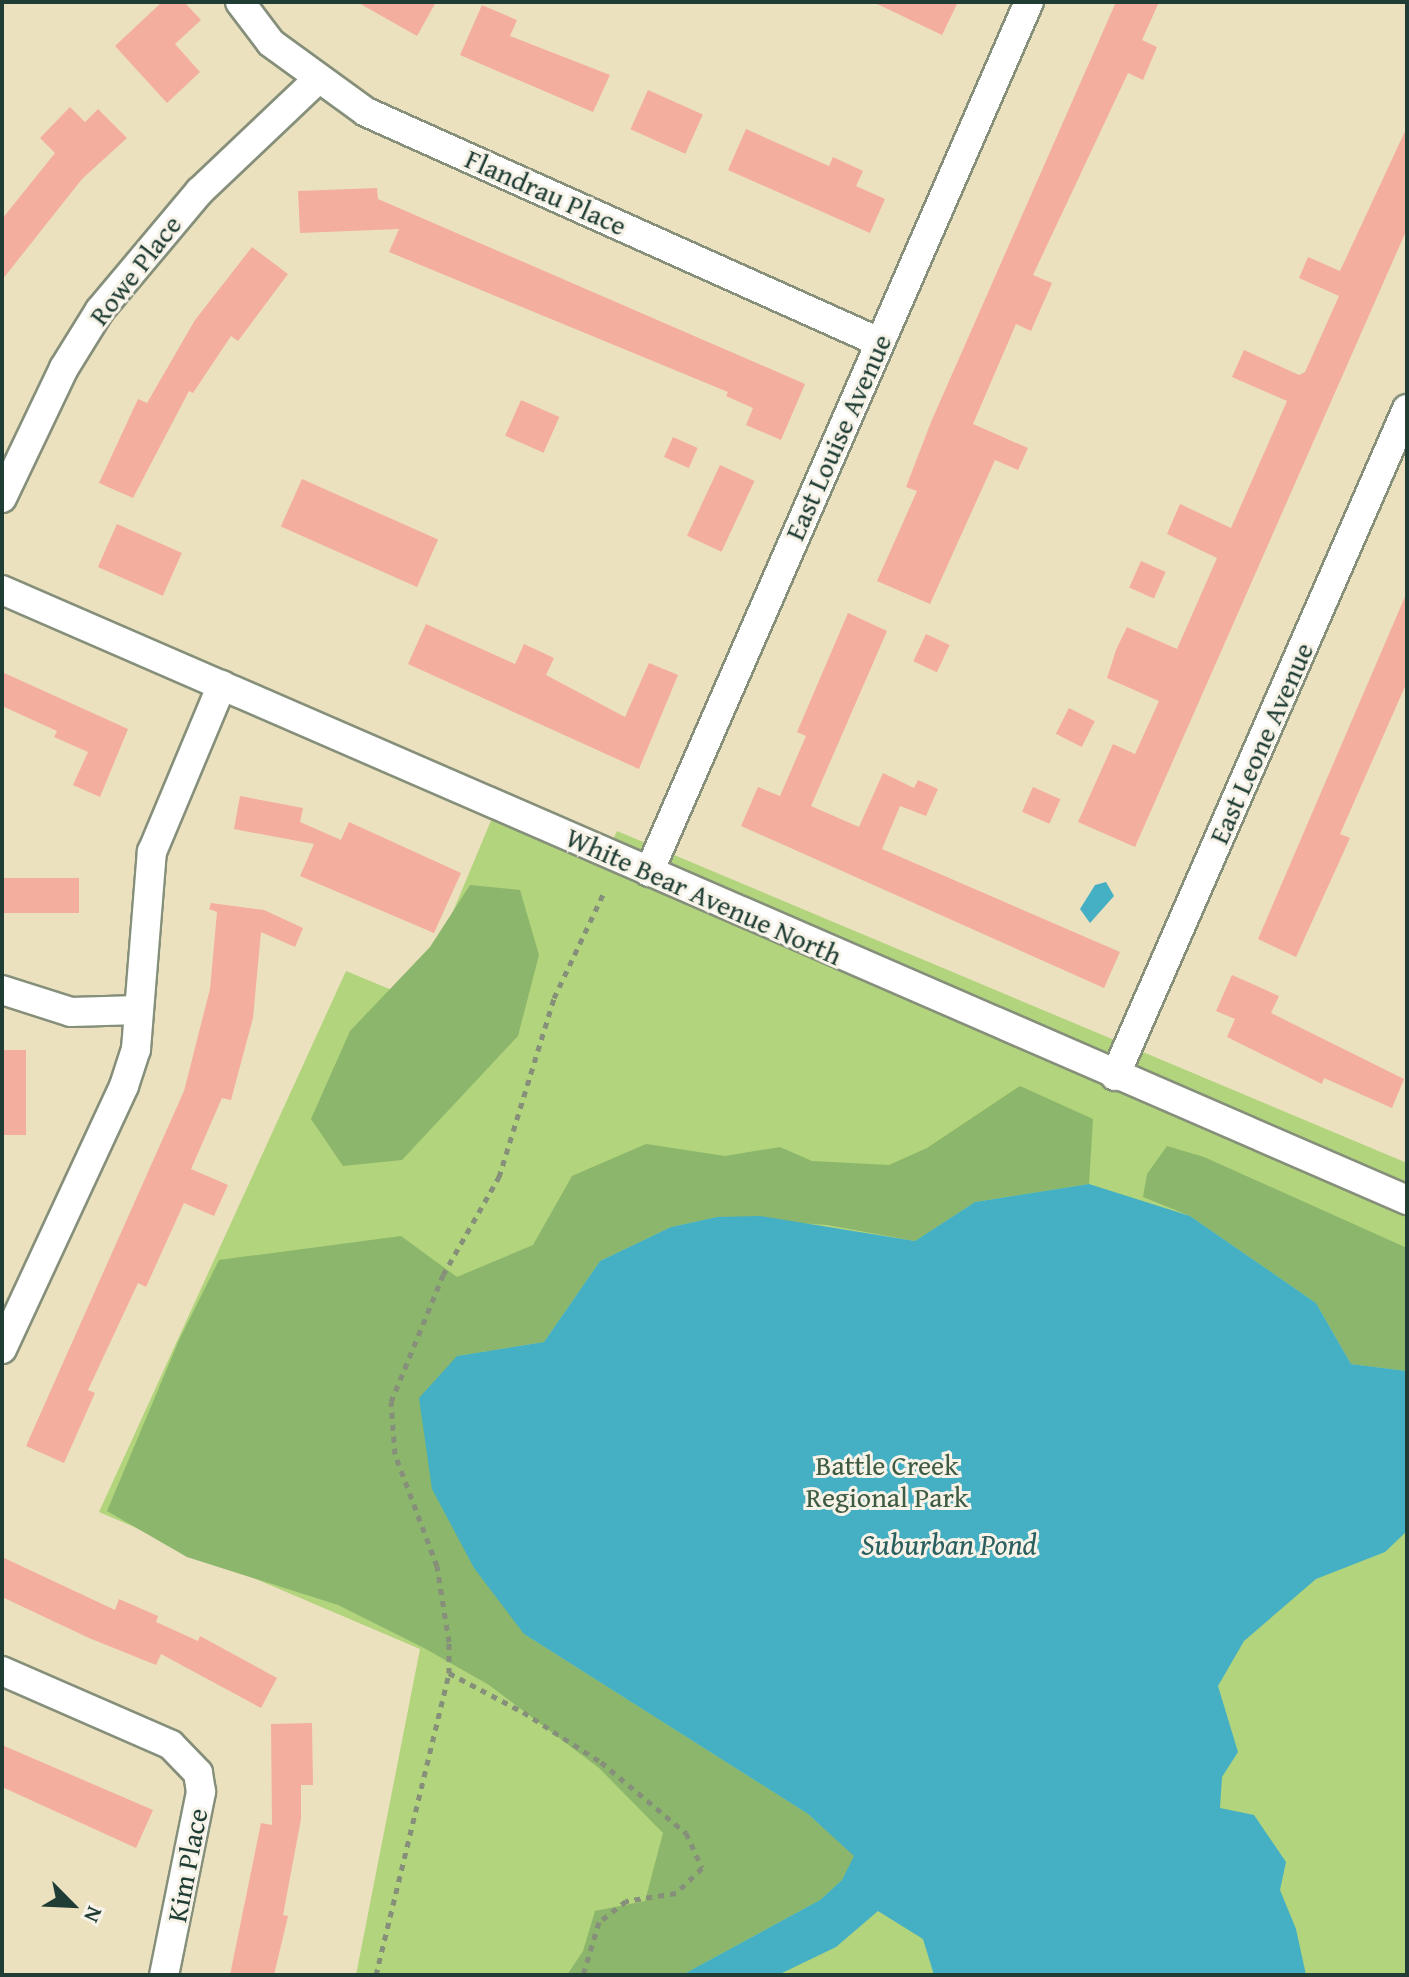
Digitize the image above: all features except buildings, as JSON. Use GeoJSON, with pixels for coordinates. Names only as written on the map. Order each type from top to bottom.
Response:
{"type":"FeatureCollection","features":[{"type":"Feature","properties":{"kind":"street","name":"Flandrau Place"},"geometry":{"type":"LineString","coordinates":[[240,2],[271,43],[366,112],[879,342]]}},
{"type":"Feature","properties":{"kind":"street","name":"East Louise Avenue"},"geometry":{"type":"LineString","coordinates":[[649,872],[1029,2]]}},
{"type":"Feature","properties":{"kind":"street","name":"Rowe Place"},"geometry":{"type":"LineString","coordinates":[[2,498],[64,368],[100,310],[200,191],[318,79]]}},
{"type":"Feature","properties":{"kind":"street","name":"East Leone Avenue"},"geometry":{"type":"LineString","coordinates":[[1115,1076],[1407,409]]}},
{"type":"Feature","properties":{"kind":"street","name":"White Bear Avenue North"},"geometry":{"type":"LineString","coordinates":[[2,590],[1115,1076],[1407,1200]]}},
{"type":"Feature","properties":{"kind":"street"},"geometry":{"type":"LineString","coordinates":[[2,1349],[124,1086],[136,1049],[152,852],[222,685]]}},
{"type":"Feature","properties":{"kind":"street"},"geometry":{"type":"LineString","coordinates":[[2,990],[71,1012],[139,1010]]}},
{"type":"Feature","properties":{"kind":"street","name":"Kim Place"},"geometry":{"type":"LineString","coordinates":[[2,1671],[171,1745],[186,1757],[198,1773],[201,1792],[164,1975]]}},
{"type":"Feature","properties":{"kind":"path"},"geometry":{"type":"LineString","coordinates":[[376,1975],[449,1673],[449,1642],[437,1566],[395,1454],[391,1402],[443,1275],[499,1177],[554,998],[604,892]]}},
{"type":"Feature","properties":{"kind":"path"},"geometry":{"type":"LineString","coordinates":[[449,1673],[523,1712],[601,1762],[686,1833],[702,1868],[676,1893],[626,1901],[599,1922],[583,1975]]}},
{"type":"Feature","properties":{"kind":"green space","name":"Battle Creek Regional Park"},"geometry":{"type":"Polygon","coordinates":[[[495,811],[605,857],[617,831],[1407,1163],[1407,1975],[356,1975],[420,1649],[99,1512],[346,971],[416,1000],[495,811]]]}},
{"type":"Feature","properties":{"kind":"green space"},"geometry":{"type":"Polygon","coordinates":[[[470,885],[520,890],[539,955],[518,1036],[402,1160],[343,1166],[311,1119],[350,1031],[430,947],[470,885]]]}},
{"type":"Feature","properties":{"kind":"green space"},"geometry":{"type":"Polygon","coordinates":[[[1020,1086],[1093,1119],[1089,1184],[975,1202],[915,1241],[827,1225],[717,1217],[671,1227],[600,1261],[544,1342],[457,1356],[524,1634],[808,1814],[855,1856],[842,1880],[820,1900],[682,1975],[567,1975],[583,1951],[595,1911],[645,1901],[663,1833],[599,1768],[489,1685],[424,1648],[338,1605],[187,1557],[107,1511],[179,1340],[219,1260],[401,1236],[457,1277],[533,1245],[572,1176],[646,1144],[725,1156],[780,1147],[812,1161],[889,1165],[927,1148],[1020,1086]]]}},
{"type":"Feature","properties":{"kind":"green space"},"geometry":{"type":"Polygon","coordinates":[[[1167,1146],[1204,1157],[1407,1248],[1407,1371],[1351,1364],[1316,1303],[1190,1216],[1143,1197],[1147,1174],[1167,1146]]]}},
{"type":"Feature","properties":{"kind":"water"},"geometry":{"type":"Polygon","coordinates":[[[1106,882],[1114,896],[1090,923],[1080,909],[1095,885],[1106,882]]]}},
{"type":"Feature","properties":{"kind":"water","name":"Suburban Pond"},"geometry":{"type":"Polygon","coordinates":[[[1089,1184],[1190,1216],[1316,1303],[1351,1364],[1407,1371],[1407,1531],[1385,1552],[1316,1579],[1244,1641],[1218,1686],[1238,1752],[1222,1777],[1220,1808],[1254,1815],[1286,1862],[1280,1890],[1296,1929],[1306,1975],[934,1975],[923,1939],[878,1911],[836,1947],[778,1975],[682,1975],[820,1900],[842,1880],[854,1856],[808,1814],[524,1634],[474,1568],[432,1489],[419,1398],[457,1356],[544,1342],[600,1261],[671,1227],[717,1217],[760,1216],[915,1241],[975,1202],[1089,1184]]]}}]}
